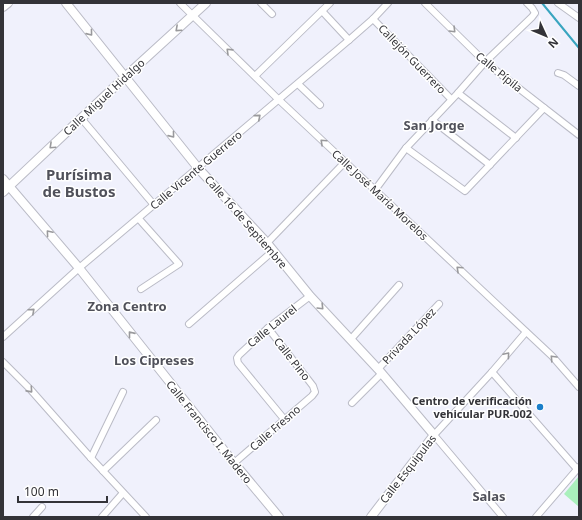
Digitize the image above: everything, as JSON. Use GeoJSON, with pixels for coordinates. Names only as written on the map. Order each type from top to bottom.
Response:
{"type":"FeatureCollection","features":[{"type":"Feature","properties":{"kind":"street"},"geometry":{"type":"LineString","coordinates":[[3,7],[8,3]]}},
{"type":"Feature","properties":{"kind":"street","name":"Calle 16 de Septiembre"},"geometry":{"type":"LineString","coordinates":[[66,3],[198,168],[267,243],[310,296],[380,371],[434,435]]}},
{"type":"Feature","properties":{"kind":"street","name":"Calle José María Morelos"},"geometry":{"type":"LineString","coordinates":[[180,3],[278,100],[552,356],[579,387]]}},
{"type":"Feature","properties":{"kind":"street","name":"Calle Miguel Hidalgo"},"geometry":{"type":"LineString","coordinates":[[6,189],[206,3]]}},
{"type":"Feature","properties":{"kind":"street"},"geometry":{"type":"LineString","coordinates":[[261,3],[272,14]]}},
{"type":"Feature","properties":{"kind":"street"},"geometry":{"type":"LineString","coordinates":[[255,76],[330,3]]}},
{"type":"Feature","properties":{"kind":"street","name":"Calle Vicente Guerrero"},"geometry":{"type":"LineString","coordinates":[[3,337],[79,268],[139,219],[349,40],[373,19],[388,3]]}},
{"type":"Feature","properties":{"kind":"street","name":"Calle Pípila"},"geometry":{"type":"LineString","coordinates":[[425,3],[485,62],[579,135]]}},
{"type":"Feature","properties":{"kind":"street"},"geometry":{"type":"LineString","coordinates":[[375,190],[406,148],[485,62],[532,17],[534,13],[532,8],[527,3]]}},
{"type":"Feature","properties":{"kind":"street"},"geometry":{"type":"LineString","coordinates":[[558,3],[579,18]]}},
{"type":"Feature","properties":{"kind":"street"},"geometry":{"type":"LineString","coordinates":[[566,9],[570,3]]}},
{"type":"Feature","properties":{"kind":"street"},"geometry":{"type":"LineString","coordinates":[[322,11],[349,40]]}},
{"type":"Feature","properties":{"kind":"street","name":"Callejón Guerrero"},"geometry":{"type":"LineString","coordinates":[[373,19],[451,99]]}},
{"type":"Feature","properties":{"kind":"street"},"geometry":{"type":"LineString","coordinates":[[558,73],[564,75],[579,86]]}},
{"type":"Feature","properties":{"kind":"street"},"geometry":{"type":"LineString","coordinates":[[298,84],[320,105]]}},
{"type":"Feature","properties":{"kind":"street"},"geometry":{"type":"LineString","coordinates":[[458,93],[516,138]]}},
{"type":"Feature","properties":{"kind":"street"},"geometry":{"type":"LineString","coordinates":[[406,148],[465,191],[544,108]]}},
{"type":"Feature","properties":{"kind":"street"},"geometry":{"type":"LineString","coordinates":[[81,118],[154,205]]}},
{"type":"Feature","properties":{"kind":"street"},"geometry":{"type":"LineString","coordinates":[[432,120],[490,165]]}},
{"type":"Feature","properties":{"kind":"street"},"geometry":{"type":"LineString","coordinates":[[267,243],[345,162]]}},
{"type":"Feature","properties":{"kind":"street","name":"Calle Francisco I. Madero"},"geometry":{"type":"LineString","coordinates":[[3,179],[6,189],[79,268],[234,463],[279,517]]}},
{"type":"Feature","properties":{"kind":"street"},"geometry":{"type":"LineString","coordinates":[[139,219],[179,264],[141,288]]}},
{"type":"Feature","properties":{"kind":"street"},"geometry":{"type":"LineString","coordinates":[[189,324],[273,251]]}},
{"type":"Feature","properties":{"kind":"street"},"geometry":{"type":"LineString","coordinates":[[351,339],[399,286]]}},
{"type":"Feature","properties":{"kind":"street","name":"Calle Laurel"},"geometry":{"type":"LineString","coordinates":[[284,419],[238,363],[237,358],[238,354],[268,328],[310,296]]}},
{"type":"Feature","properties":{"kind":"street","name":"Privada López"},"geometry":{"type":"LineString","coordinates":[[352,402],[439,304]]}},
{"type":"Feature","properties":{"kind":"street","name":"Calle Pino"},"geometry":{"type":"LineString","coordinates":[[268,328],[314,386],[315,392]]}},
{"type":"Feature","properties":{"kind":"street","name":"Calle Esquipulas"},"geometry":{"type":"LineString","coordinates":[[371,517],[434,435],[492,372],[526,332]]}},
{"type":"Feature","properties":{"kind":"street"},"geometry":{"type":"LineString","coordinates":[[3,362],[30,389],[146,517]]}},
{"type":"Feature","properties":{"kind":"street"},"geometry":{"type":"LineString","coordinates":[[492,372],[578,468],[536,517]]}},
{"type":"Feature","properties":{"kind":"street"},"geometry":{"type":"LineString","coordinates":[[91,458],[123,392]]}},
{"type":"Feature","properties":{"kind":"street","name":"Calle Fresno"},"geometry":{"type":"LineString","coordinates":[[234,463],[315,392]]}},
{"type":"Feature","properties":{"kind":"street"},"geometry":{"type":"LineString","coordinates":[[104,471],[156,420]]}},
{"type":"Feature","properties":{"kind":"street"},"geometry":{"type":"LineString","coordinates":[[434,435],[503,517]]}},
{"type":"Feature","properties":{"kind":"street"},"geometry":{"type":"LineString","coordinates":[[102,517],[123,493]]}},
{"type":"Feature","properties":{"kind":"street"},"geometry":{"type":"LineString","coordinates":[[33,517],[42,507]]}},
{"type":"Feature","properties":{"kind":"green space"},"geometry":{"type":"Polygon","coordinates":[[[579,476],[579,507],[564,494],[579,476]]]}},
{"type":"Feature","properties":{"kind":"waterway"},"geometry":{"type":"LineString","coordinates":[[542,3],[579,48]]}},
{"type":"Feature","properties":{"kind":"place","name":"Centro de verificación vehicular PUR-002"},"geometry":{"type":"Point","coordinates":[540,407]}},
{"type":"Feature","properties":{"kind":"district","name":"San Jorge"},"geometry":{"type":"Point","coordinates":[434,125]}},
{"type":"Feature","properties":{"kind":"district","name":"Purísima de Bustos"},"geometry":{"type":"Point","coordinates":[79,184]}},
{"type":"Feature","properties":{"kind":"district","name":"Zona Centro"},"geometry":{"type":"Point","coordinates":[127,306]}},
{"type":"Feature","properties":{"kind":"district","name":"Los Cipreses"},"geometry":{"type":"Point","coordinates":[154,360]}},
{"type":"Feature","properties":{"kind":"district","name":"Salas"},"geometry":{"type":"Point","coordinates":[489,496]}}]}
